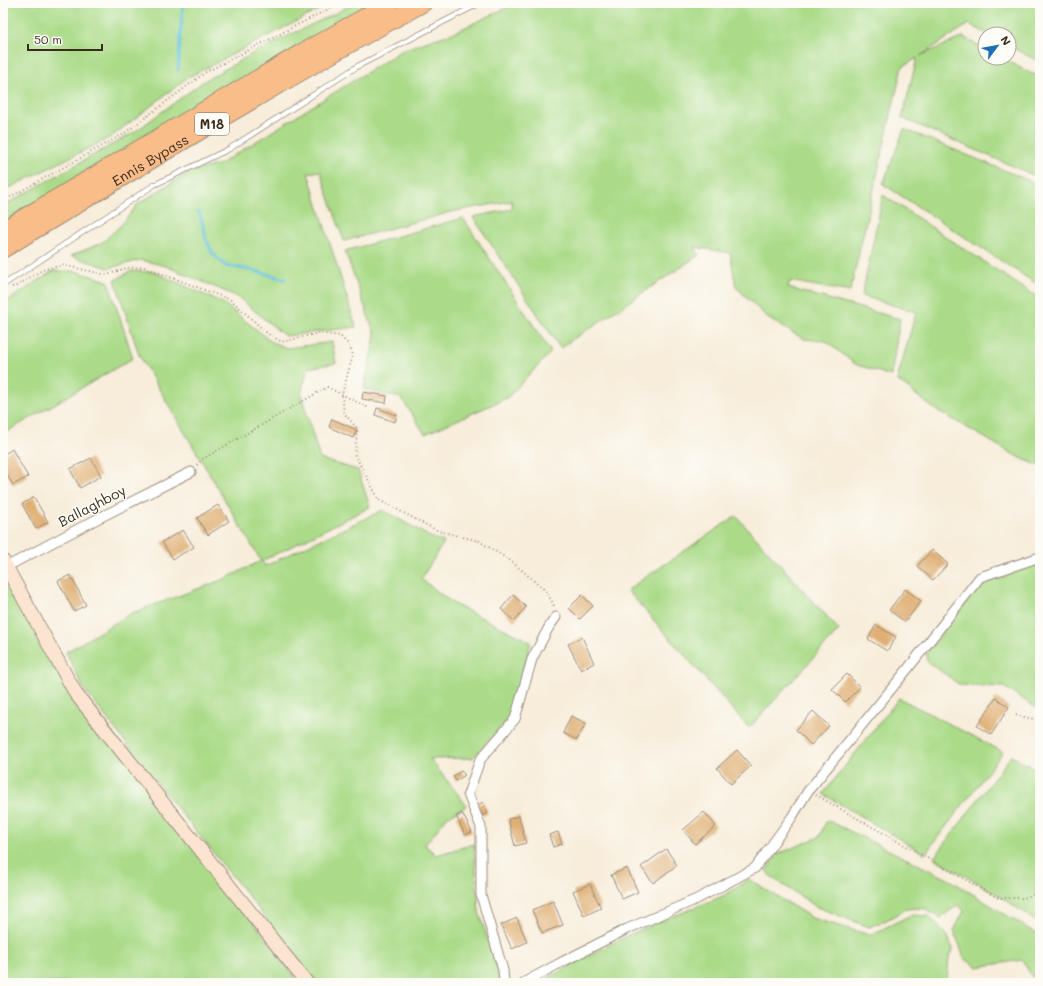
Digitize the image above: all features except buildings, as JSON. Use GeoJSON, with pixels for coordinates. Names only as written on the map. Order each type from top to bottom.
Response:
{"type":"FeatureCollection","features":[{"type":"Feature","properties":{"kind":"highway","name":"Ennis Bypass"},"geometry":{"type":"LineString","coordinates":[[3,230],[301,53],[390,3]]}},
{"type":"Feature","properties":{"kind":"highway","name":"Ennis Bypass"},"geometry":{"type":"LineString","coordinates":[[3,249],[145,163],[423,3]]}},
{"type":"Feature","properties":{"kind":"main road"},"geometry":{"type":"LineString","coordinates":[[5,564],[76,694],[307,983]]}},
{"type":"Feature","properties":{"kind":"street","name":"Ballaghboy"},"geometry":{"type":"LineString","coordinates":[[5,564],[191,472]]}},
{"type":"Feature","properties":{"kind":"street"},"geometry":{"type":"LineString","coordinates":[[523,983],[627,929],[697,900],[755,868],[792,817],[808,791],[980,577],[1040,557]]}},
{"type":"Feature","properties":{"kind":"street"},"geometry":{"type":"LineString","coordinates":[[504,983],[503,970],[481,895],[482,827],[468,794],[480,760],[515,719],[532,659],[556,617]]}},
{"type":"Feature","properties":{"kind":"lane"},"geometry":{"type":"LineString","coordinates":[[3,285],[154,185],[229,149],[358,66],[480,3]]}},
{"type":"Feature","properties":{"kind":"path"},"geometry":{"type":"LineString","coordinates":[[3,201],[122,135],[206,72],[335,4],[340,3]]}},
{"type":"Feature","properties":{"kind":"path"},"geometry":{"type":"LineString","coordinates":[[9,288],[15,287],[42,270],[63,265],[107,275],[126,268],[144,267],[231,300],[268,334],[282,342],[318,333],[340,336],[348,344],[353,355],[342,394],[344,414],[357,428],[355,455],[379,500],[438,531],[480,541],[511,561],[547,592],[555,608],[556,617]]}},
{"type":"Feature","properties":{"kind":"path"},"geometry":{"type":"LineString","coordinates":[[191,472],[201,460],[327,387],[369,408]]}},
{"type":"Feature","properties":{"kind":"path"},"geometry":{"type":"LineString","coordinates":[[1016,715],[1038,720],[1040,722]]}},
{"type":"Feature","properties":{"kind":"path"},"geometry":{"type":"LineString","coordinates":[[808,791],[998,898],[1024,898],[1040,892]]}},
{"type":"Feature","properties":{"kind":"green space"},"geometry":{"type":"Polygon","coordinates":[[[3,3],[330,4],[187,78],[111,137],[3,191],[3,3]]]}},
{"type":"Feature","properties":{"kind":"green space"},"geometry":{"type":"Polygon","coordinates":[[[354,3],[396,3],[3,223],[3,206],[136,131],[204,81],[257,51],[354,3]]]}},
{"type":"Feature","properties":{"kind":"green space"},"geometry":{"type":"Polygon","coordinates":[[[517,3],[1040,3],[1040,62],[1017,50],[1017,26],[977,26],[977,28],[969,24],[920,56],[963,37],[977,45],[977,66],[1017,66],[1030,73],[1040,76],[1040,178],[902,118],[917,58],[902,67],[850,292],[790,281],[788,288],[900,319],[891,376],[855,364],[826,341],[804,339],[769,319],[736,287],[730,253],[695,247],[699,255],[560,348],[473,217],[512,209],[512,201],[455,211],[344,241],[320,171],[308,173],[356,327],[285,336],[238,297],[166,266],[141,260],[109,268],[71,256],[103,242],[122,224],[138,204],[189,172],[220,164],[404,49],[453,33],[517,3]]]}},
{"type":"Feature","properties":{"kind":"green space"},"geometry":{"type":"Polygon","coordinates":[[[904,129],[1040,185],[1040,286],[883,184],[904,129]]]}},
{"type":"Feature","properties":{"kind":"green space"},"geometry":{"type":"Polygon","coordinates":[[[883,195],[1040,299],[1040,466],[1018,457],[933,408],[897,380],[916,312],[862,296],[883,195]]]}},
{"type":"Feature","properties":{"kind":"green space"},"geometry":{"type":"Polygon","coordinates":[[[463,218],[551,352],[507,398],[425,434],[401,398],[364,389],[375,335],[345,251],[463,218]]]}},
{"type":"Feature","properties":{"kind":"green space"},"geometry":{"type":"Polygon","coordinates":[[[53,271],[75,271],[108,281],[133,358],[3,434],[3,304],[53,271]]]}},
{"type":"Feature","properties":{"kind":"green space"},"geometry":{"type":"Polygon","coordinates":[[[131,271],[154,272],[223,303],[272,342],[287,348],[332,342],[336,363],[308,368],[301,394],[320,459],[358,470],[370,507],[262,561],[265,566],[383,510],[430,537],[444,542],[421,579],[454,604],[531,642],[512,715],[473,758],[430,759],[467,806],[447,817],[425,845],[436,855],[474,844],[479,912],[499,973],[498,983],[318,983],[83,688],[66,652],[132,613],[222,580],[261,561],[139,355],[115,280],[131,271]]]}},
{"type":"Feature","properties":{"kind":"green space"},"geometry":{"type":"Polygon","coordinates":[[[736,516],[839,630],[749,728],[627,590],[736,516]]]}},
{"type":"Feature","properties":{"kind":"green space"},"geometry":{"type":"Polygon","coordinates":[[[1040,563],[1040,710],[1004,687],[960,685],[927,661],[926,654],[971,596],[982,585],[1040,563]]]}},
{"type":"Feature","properties":{"kind":"green space"},"geometry":{"type":"Polygon","coordinates":[[[3,576],[10,585],[29,621],[299,983],[3,983],[3,576]]]}},
{"type":"Feature","properties":{"kind":"green space"},"geometry":{"type":"Polygon","coordinates":[[[899,698],[1003,752],[925,854],[823,794],[899,698]]]}},
{"type":"Feature","properties":{"kind":"green space"},"geometry":{"type":"Polygon","coordinates":[[[1011,756],[1040,771],[1040,924],[992,891],[934,858],[1011,756]]]}},
{"type":"Feature","properties":{"kind":"green space"},"geometry":{"type":"Polygon","coordinates":[[[827,820],[950,880],[1040,936],[1040,983],[1036,983],[1022,960],[977,967],[964,958],[954,930],[964,911],[958,905],[940,918],[923,908],[906,909],[883,922],[869,927],[817,907],[774,879],[766,871],[778,854],[819,837],[827,820]]]}},
{"type":"Feature","properties":{"kind":"green space"},"geometry":{"type":"Polygon","coordinates":[[[749,879],[812,918],[870,935],[911,915],[929,916],[948,936],[953,951],[949,957],[947,983],[538,983],[628,935],[725,895],[749,879]]]}},
{"type":"Feature","properties":{"kind":"waterway"},"geometry":{"type":"LineString","coordinates":[[178,70],[183,3]]}},
{"type":"Feature","properties":{"kind":"waterway"},"geometry":{"type":"LineString","coordinates":[[198,212],[200,214],[206,239],[212,253],[226,266],[247,269],[285,279]]}}]}
